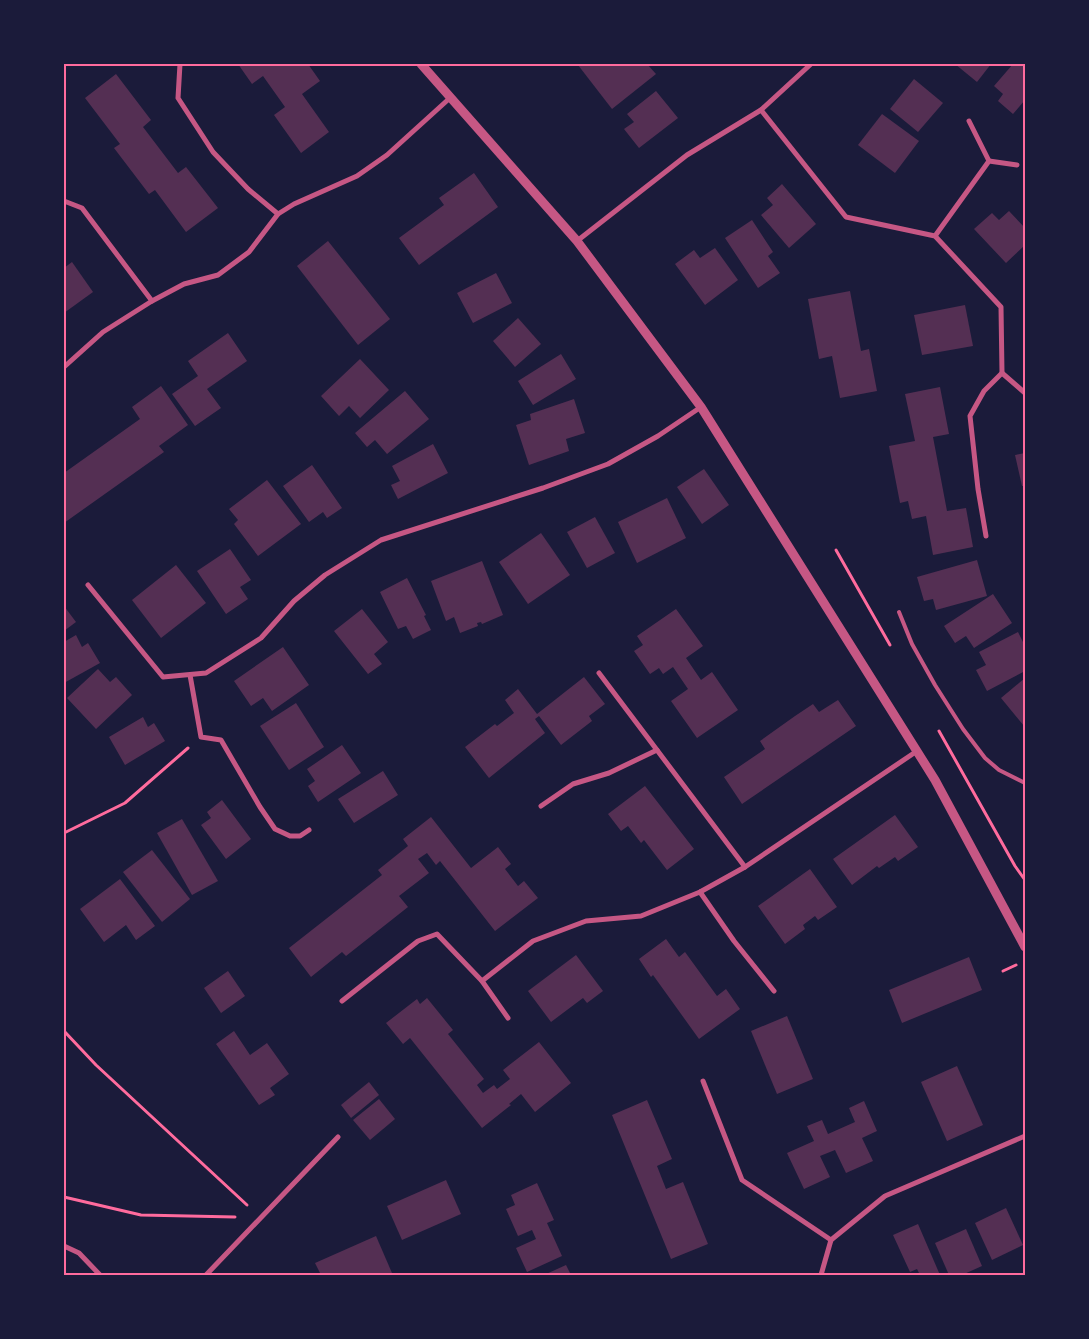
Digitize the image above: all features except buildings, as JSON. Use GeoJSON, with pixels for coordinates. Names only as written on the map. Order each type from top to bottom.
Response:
{"type":"FeatureCollection","features":[{"type":"Feature","properties":{"kind":"street"},"geometry":{"type":"LineString","coordinates":[[180,64],[178,98],[213,152],[248,189],[278,214]]}},
{"type":"Feature","properties":{"kind":"street"},"geometry":{"type":"LineString","coordinates":[[421,64],[577,241],[701,406],[935,780],[1025,947]]}},
{"type":"Feature","properties":{"kind":"street"},"geometry":{"type":"LineString","coordinates":[[577,241],[687,155],[761,110],[811,64]]}},
{"type":"Feature","properties":{"kind":"street"},"geometry":{"type":"LineString","coordinates":[[64,367],[103,332],[152,301],[184,284],[218,275],[249,252],[278,214],[294,204],[365,171],[387,155],[451,97]]}},
{"type":"Feature","properties":{"kind":"street"},"geometry":{"type":"LineString","coordinates":[[761,110],[846,217],[935,236],[1001,307],[1002,373],[984,391],[970,416],[978,489],[986,536]]}},
{"type":"Feature","properties":{"kind":"street"},"geometry":{"type":"LineString","coordinates":[[969,121],[989,161]]}},
{"type":"Feature","properties":{"kind":"street"},"geometry":{"type":"LineString","coordinates":[[935,236],[989,161]]}},
{"type":"Feature","properties":{"kind":"street"},"geometry":{"type":"LineString","coordinates":[[989,161],[1017,165]]}},
{"type":"Feature","properties":{"kind":"street"},"geometry":{"type":"LineString","coordinates":[[64,201],[82,208],[152,301]]}},
{"type":"Feature","properties":{"kind":"street"},"geometry":{"type":"LineString","coordinates":[[1002,373],[1025,393]]}},
{"type":"Feature","properties":{"kind":"street"},"geometry":{"type":"LineString","coordinates":[[88,585],[163,676],[206,673],[261,638],[294,601],[325,575],[382,540],[543,488],[608,464],[658,436],[701,406]]}},
{"type":"Feature","properties":{"kind":"street"},"geometry":{"type":"LineString","coordinates":[[599,673],[745,867]]}},
{"type":"Feature","properties":{"kind":"street"},"geometry":{"type":"LineString","coordinates":[[190,675],[201,737],[221,740],[275,829],[290,836],[300,836],[309,830]]}},
{"type":"Feature","properties":{"kind":"street"},"geometry":{"type":"LineString","coordinates":[[541,806],[572,784],[609,773],[658,750]]}},
{"type":"Feature","properties":{"kind":"street"},"geometry":{"type":"LineString","coordinates":[[482,981],[534,941],[586,921],[641,916],[700,892],[745,867],[917,751]]}},
{"type":"Feature","properties":{"kind":"street"},"geometry":{"type":"LineString","coordinates":[[700,892],[734,941],[774,991]]}},
{"type":"Feature","properties":{"kind":"street"},"geometry":{"type":"LineString","coordinates":[[342,1002],[418,941],[437,934],[482,981],[508,1018]]}},
{"type":"Feature","properties":{"kind":"street"},"geometry":{"type":"LineString","coordinates":[[703,1081],[742,1180],[831,1240]]}},
{"type":"Feature","properties":{"kind":"street"},"geometry":{"type":"LineString","coordinates":[[821,1275],[831,1240],[885,1196],[1025,1136]]}},
{"type":"Feature","properties":{"kind":"street"},"geometry":{"type":"LineString","coordinates":[[206,1275],[338,1137]]}},
{"type":"Feature","properties":{"kind":"street"},"geometry":{"type":"LineString","coordinates":[[64,1246],[79,1253],[100,1275]]}},
{"type":"Feature","properties":{"kind":"lane"},"geometry":{"type":"LineString","coordinates":[[899,612],[912,644],[963,729],[985,758],[999,770],[1025,783]]}},
{"type":"Feature","properties":{"kind":"path"},"geometry":{"type":"LineString","coordinates":[[64,833],[125,804],[201,737]]}},
{"type":"Feature","properties":{"kind":"path"},"geometry":{"type":"LineString","coordinates":[[64,1031],[96,1065],[261,1217]]}},
{"type":"Feature","properties":{"kind":"path"},"geometry":{"type":"LineString","coordinates":[[64,1196],[141,1215],[261,1217]]}}]}
